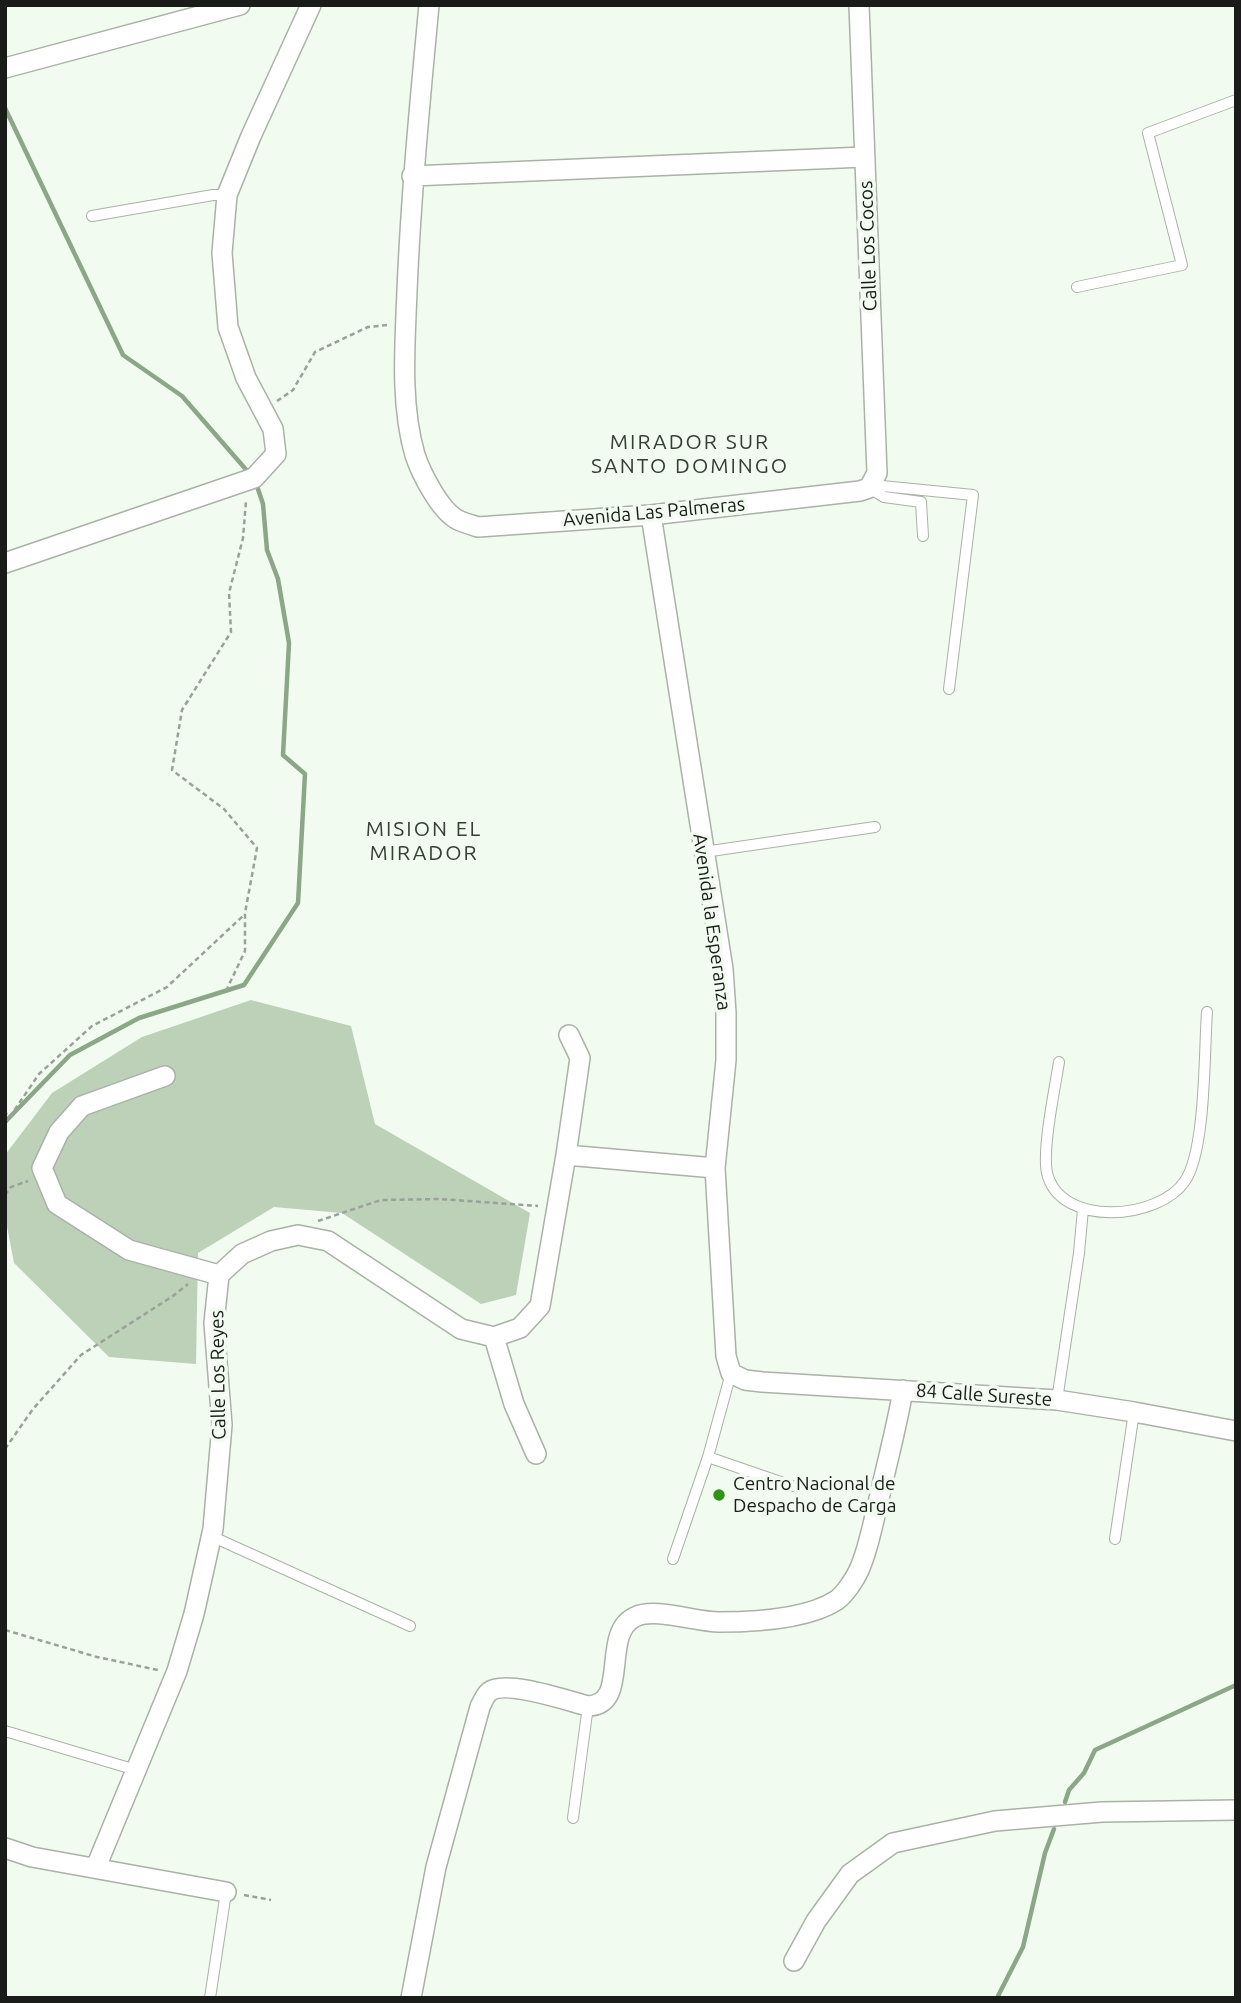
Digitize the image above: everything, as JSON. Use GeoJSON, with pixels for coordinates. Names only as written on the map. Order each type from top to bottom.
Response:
{"type":"FeatureCollection","features":[{"type":"Feature","properties":{"kind":"street"},"geometry":{"type":"LineString","coordinates":[[5,68],[240,5]]}},
{"type":"Feature","properties":{"kind":"street"},"geometry":{"type":"LineString","coordinates":[[5,563],[254,478],[276,454],[273,429],[246,378],[228,327],[222,253],[227,195],[311,5]]}},
{"type":"Feature","properties":{"kind":"street"},"geometry":{"type":"LineString","coordinates":[[406,322],[412,176],[429,5]]}},
{"type":"Feature","properties":{"kind":"street","name":"Calle Los Cocos"},"geometry":{"type":"LineString","coordinates":[[859,5],[877,473],[870,486]]}},
{"type":"Feature","properties":{"kind":"street"},"geometry":{"type":"LineString","coordinates":[[412,176],[864,158]]}},
{"type":"Feature","properties":{"kind":"street","name":"Avenida Las Palmeras"},"geometry":{"type":"LineString","coordinates":[[406,322],[407,402],[415,455],[426,480],[442,505],[456,520],[478,527],[650,515],[860,491],[870,486]]}},
{"type":"Feature","properties":{"kind":"street","name":"Avenida la Esperanza"},"geometry":{"type":"LineString","coordinates":[[650,515],[723,969],[726,1060],[715,1168],[726,1356],[731,1373]]}},
{"type":"Feature","properties":{"kind":"street"},"geometry":{"type":"LineString","coordinates":[[165,1076],[82,1106],[59,1132],[42,1168],[57,1203],[129,1250],[212,1272],[271,1241],[298,1236],[328,1241],[461,1329],[494,1337],[520,1328],[540,1306],[580,1058],[569,1035]]}},
{"type":"Feature","properties":{"kind":"street"},"geometry":{"type":"LineString","coordinates":[[566,1155],[715,1168]]}},
{"type":"Feature","properties":{"kind":"street","name":"Calle Los Reyes"},"geometry":{"type":"LineString","coordinates":[[96,1867],[177,1671],[194,1614],[211,1536],[222,1426],[212,1272]]}},
{"type":"Feature","properties":{"kind":"street"},"geometry":{"type":"LineString","coordinates":[[494,1337],[514,1404],[536,1454]]}},
{"type":"Feature","properties":{"kind":"street","name":"84 Calle Sureste"},"geometry":{"type":"LineString","coordinates":[[731,1373],[745,1380],[762,1382],[1057,1400],[1236,1431]]}},
{"type":"Feature","properties":{"kind":"street"},"geometry":{"type":"LineString","coordinates":[[411,1998],[436,1867],[480,1707],[489,1692],[502,1687],[598,1706],[606,1701],[610,1692],[619,1635],[627,1622],[637,1615],[651,1614],[709,1622],[743,1622],[817,1611],[840,1598],[859,1571],[873,1525],[903,1390]]}},
{"type":"Feature","properties":{"kind":"street"},"geometry":{"type":"LineString","coordinates":[[794,1961],[816,1922],[850,1874],[893,1843],[995,1821],[1102,1812],[1236,1810]]}},
{"type":"Feature","properties":{"kind":"street"},"geometry":{"type":"LineString","coordinates":[[5,1848],[32,1857],[226,1892]]}},
{"type":"Feature","properties":{"kind":"lane"},"geometry":{"type":"LineString","coordinates":[[1077,287],[1182,265],[1148,132],[1236,100]]}},
{"type":"Feature","properties":{"kind":"lane"},"geometry":{"type":"LineString","coordinates":[[92,216],[227,195]]}},
{"type":"Feature","properties":{"kind":"lane"},"geometry":{"type":"LineString","coordinates":[[870,486],[884,498],[921,502],[923,536]]}},
{"type":"Feature","properties":{"kind":"lane"},"geometry":{"type":"LineString","coordinates":[[870,486],[973,495],[949,689]]}},
{"type":"Feature","properties":{"kind":"lane"},"geometry":{"type":"LineString","coordinates":[[703,852],[875,827]]}},
{"type":"Feature","properties":{"kind":"lane"},"geometry":{"type":"LineString","coordinates":[[1059,1062],[1047,1141],[1047,1172],[1061,1198],[1083,1209],[1105,1212],[1152,1206],[1165,1200],[1185,1181],[1199,1144],[1207,1012]]}},
{"type":"Feature","properties":{"kind":"lane"},"geometry":{"type":"LineString","coordinates":[[1057,1400],[1083,1209]]}},
{"type":"Feature","properties":{"kind":"lane"},"geometry":{"type":"LineString","coordinates":[[673,1559],[708,1457],[731,1373]]}},
{"type":"Feature","properties":{"kind":"lane"},"geometry":{"type":"LineString","coordinates":[[1115,1538],[1135,1412]]}},
{"type":"Feature","properties":{"kind":"lane"},"geometry":{"type":"LineString","coordinates":[[708,1457],[792,1486]]}},
{"type":"Feature","properties":{"kind":"lane"},"geometry":{"type":"LineString","coordinates":[[211,1536],[410,1626]]}},
{"type":"Feature","properties":{"kind":"lane"},"geometry":{"type":"LineString","coordinates":[[573,1818],[588,1706]]}},
{"type":"Feature","properties":{"kind":"lane"},"geometry":{"type":"LineString","coordinates":[[5,1731],[136,1770]]}},
{"type":"Feature","properties":{"kind":"lane"},"geometry":{"type":"LineString","coordinates":[[210,1998],[226,1892]]}},
{"type":"Feature","properties":{"kind":"path"},"geometry":{"type":"LineString","coordinates":[[264,412],[293,390],[315,352],[368,327],[406,322]]}},
{"type":"Feature","properties":{"kind":"path"},"geometry":{"type":"LineString","coordinates":[[226,991],[245,951],[246,913],[257,848],[224,809],[172,770],[182,710],[231,632],[229,593],[243,538],[247,480]]}},
{"type":"Feature","properties":{"kind":"path"},"geometry":{"type":"LineString","coordinates":[[5,1124],[39,1074],[92,1026],[167,987],[246,913]]}},
{"type":"Feature","properties":{"kind":"path"},"geometry":{"type":"LineString","coordinates":[[5,1110],[8,1119]]}},
{"type":"Feature","properties":{"kind":"path"},"geometry":{"type":"LineString","coordinates":[[5,1195],[11,1187],[45,1176]]}},
{"type":"Feature","properties":{"kind":"path"},"geometry":{"type":"LineString","coordinates":[[298,1236],[316,1222],[381,1200],[440,1199],[542,1206],[558,1203]]}},
{"type":"Feature","properties":{"kind":"path"},"geometry":{"type":"LineString","coordinates":[[5,1449],[33,1409],[81,1355],[212,1272]]}},
{"type":"Feature","properties":{"kind":"path"},"geometry":{"type":"LineString","coordinates":[[5,1630],[97,1657],[153,1669],[177,1671]]}},
{"type":"Feature","properties":{"kind":"path"},"geometry":{"type":"LineString","coordinates":[[226,1892],[271,1900]]}},
{"type":"Feature","properties":{"kind":"green space"},"geometry":{"type":"Polygon","coordinates":[[[251,1000],[351,1026],[375,1124],[530,1213],[516,1295],[481,1304],[342,1213],[274,1207],[198,1253],[196,1364],[109,1357],[14,1263],[5,1216],[5,1155],[52,1093],[142,1037],[251,1000]]]}},
{"type":"Feature","properties":{"kind":"waterway"},"geometry":{"type":"LineString","coordinates":[[5,108],[123,355],[182,396],[249,473]]}},
{"type":"Feature","properties":{"kind":"waterway"},"geometry":{"type":"LineString","coordinates":[[5,1122],[70,1055],[139,1018],[244,985],[298,903],[305,774],[283,755],[289,643],[278,579],[267,550],[263,504],[256,483]]}},
{"type":"Feature","properties":{"kind":"waterway"},"geometry":{"type":"LineString","coordinates":[[1065,1802],[1069,1790],[1084,1773],[1095,1750],[1236,1685]]}},
{"type":"Feature","properties":{"kind":"waterway"},"geometry":{"type":"LineString","coordinates":[[997,1998],[1023,1947],[1045,1853],[1054,1829]]}},
{"type":"Feature","properties":{"kind":"place","name":"Centro Nacional de Despacho de Carga"},"geometry":{"type":"Point","coordinates":[719,1495]}},
{"type":"Feature","properties":{"kind":"district","name":"MIRADOR SUR SANTO DOMINGO"},"geometry":{"type":"Point","coordinates":[690,454]}},
{"type":"Feature","properties":{"kind":"district","name":"MISION EL MIRADOR"},"geometry":{"type":"Point","coordinates":[424,841]}}]}
